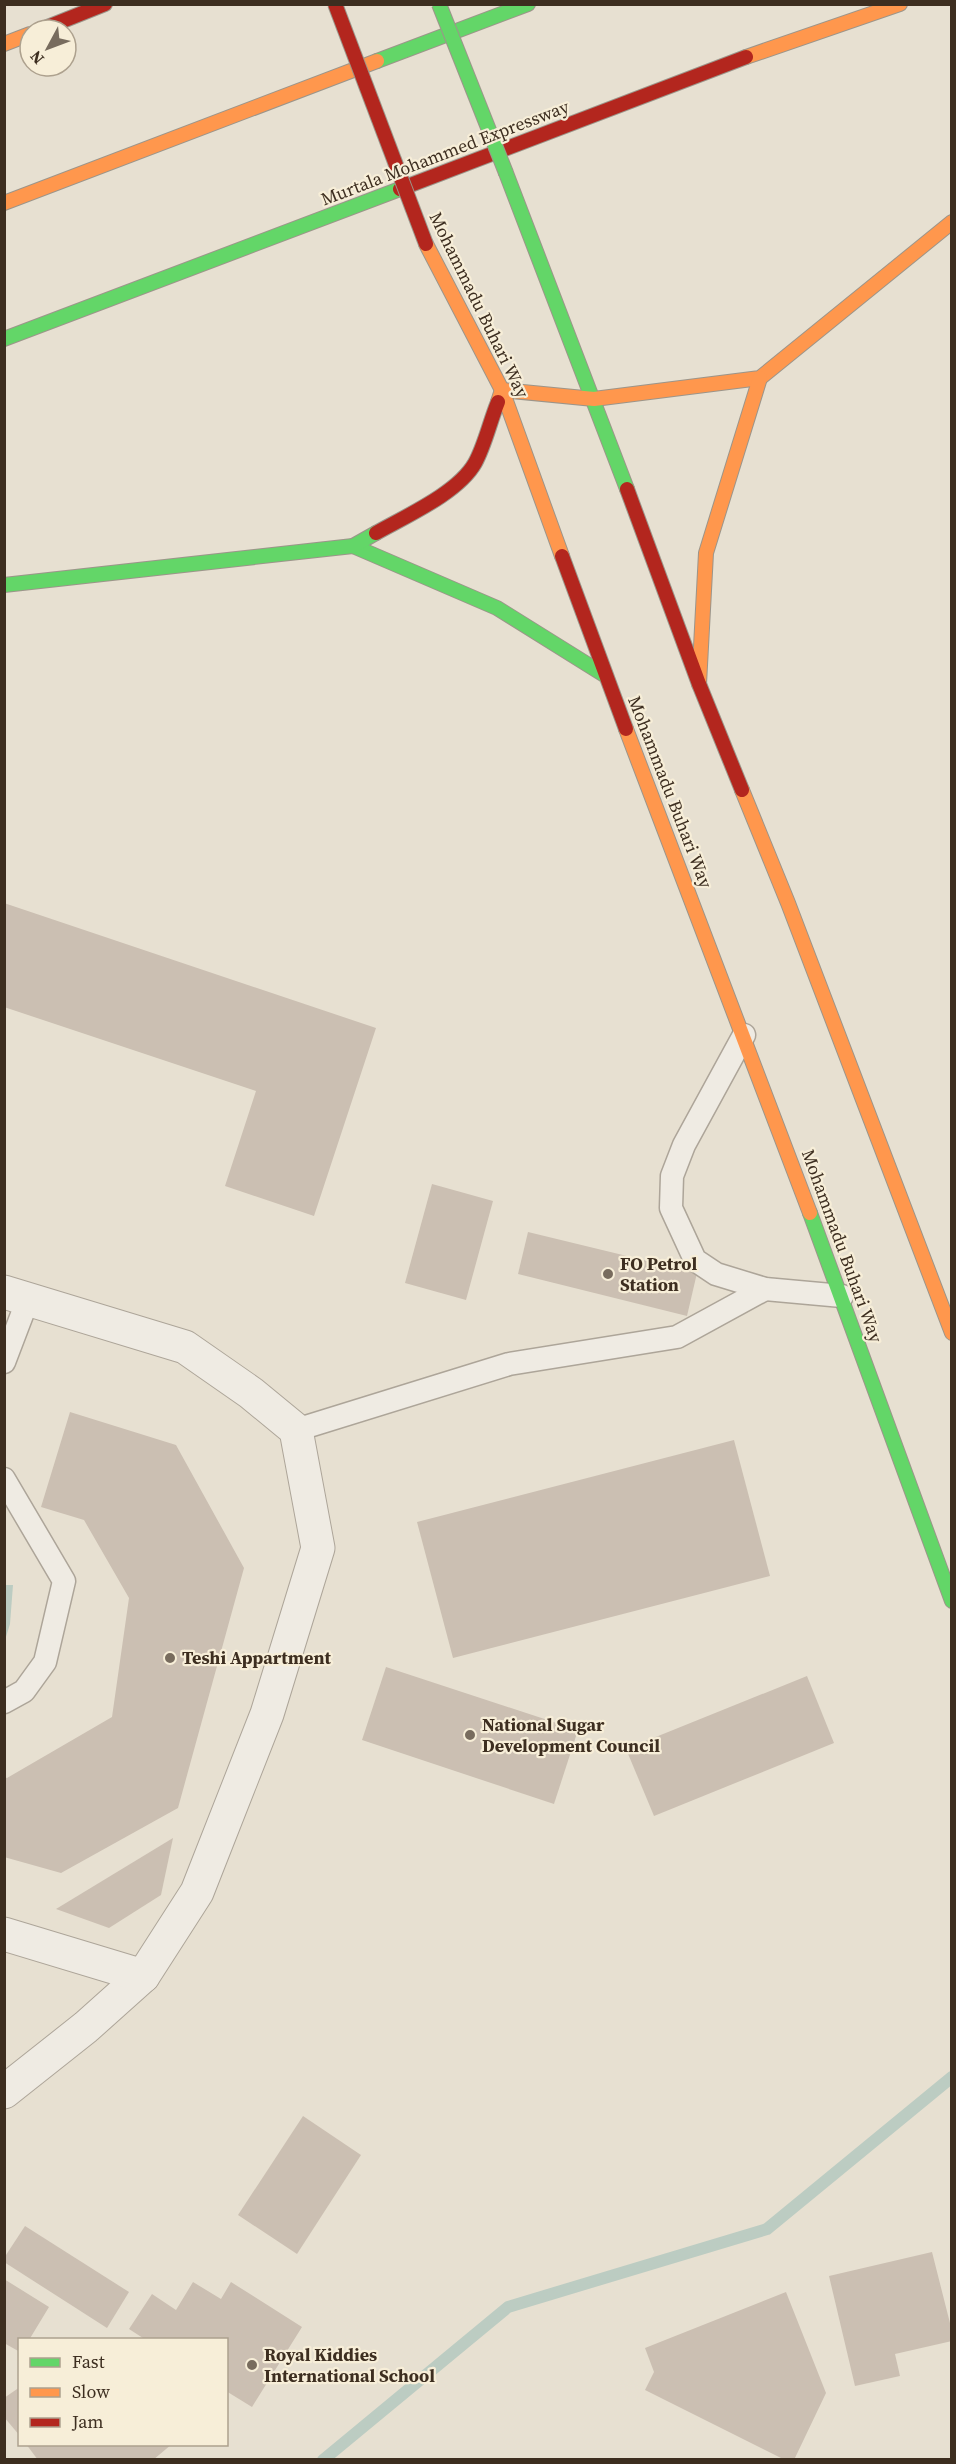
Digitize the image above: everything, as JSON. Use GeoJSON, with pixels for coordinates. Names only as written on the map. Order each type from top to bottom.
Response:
{"type":"FeatureCollection","features":[{"type":"Feature","properties":{"kind":"main road"},"geometry":{"type":"LineString","coordinates":[[70,18],[105,4]]}},
{"type":"Feature","properties":{"kind":"main road","name":"Mohammadu Buhari Way"},"geometry":{"type":"LineString","coordinates":[[335,4],[426,244],[502,390],[606,675],[842,1296],[951,1601]]}},
{"type":"Feature","properties":{"kind":"main road"},"geometry":{"type":"LineString","coordinates":[[439,4],[594,399],[699,684],[788,903],[951,1334]]}},
{"type":"Feature","properties":{"kind":"main road"},"geometry":{"type":"LineString","coordinates":[[4,203],[528,4]]}},
{"type":"Feature","properties":{"kind":"main road","name":"Murtala Mohammed Expressway"},"geometry":{"type":"LineString","coordinates":[[4,339],[779,45],[900,4]]}},
{"type":"Feature","properties":{"kind":"main road"},"geometry":{"type":"LineString","coordinates":[[4,585],[353,546],[419,509],[461,481],[475,463],[502,390],[594,399],[760,378],[951,222]]}},
{"type":"Feature","properties":{"kind":"main road"},"geometry":{"type":"LineString","coordinates":[[699,684],[706,553],[760,378]]}},
{"type":"Feature","properties":{"kind":"main road"},"geometry":{"type":"LineString","coordinates":[[353,546],[497,608],[606,675]]}},
{"type":"Feature","properties":{"kind":"street"},"geometry":{"type":"LineString","coordinates":[[4,2092],[86,2027],[143,1976],[197,1892],[267,1713],[318,1548],[296,1430],[251,1393],[185,1347],[16,1295]]}},
{"type":"Feature","properties":{"kind":"street"},"geometry":{"type":"LineString","coordinates":[[4,1934],[143,1976]]}},
{"type":"Feature","properties":{"kind":"lane"},"geometry":{"type":"LineString","coordinates":[[744,1035],[684,1145],[672,1176],[671,1208],[695,1260],[716,1274],[765,1288],[842,1296]]}},
{"type":"Feature","properties":{"kind":"lane"},"geometry":{"type":"LineString","coordinates":[[296,1430],[509,1364],[677,1337],[765,1288]]}},
{"type":"Feature","properties":{"kind":"lane"},"geometry":{"type":"LineString","coordinates":[[4,1362],[16,1295]]}},
{"type":"Feature","properties":{"kind":"lane"},"geometry":{"type":"LineString","coordinates":[[4,1479],[64,1581],[45,1662],[24,1691],[4,1702]]}},
{"type":"Feature","properties":{"kind":"shaded area"},"geometry":{"type":"Polygon","coordinates":[[[5,1585],[13,1585],[10,1624],[5,1640],[5,1585]]]}},
{"type":"Feature","properties":{"kind":"building"},"geometry":{"type":"Polygon","coordinates":[[[4,903],[376,1028],[314,1216],[225,1186],[256,1091],[4,1007],[4,903]]]}},
{"type":"Feature","properties":{"kind":"building"},"geometry":{"type":"Polygon","coordinates":[[[432,1184],[493,1201],[466,1300],[405,1283],[432,1184]]]}},
{"type":"Feature","properties":{"kind":"building","name":"FO Petrol Station"},"geometry":{"type":"Polygon","coordinates":[[[528,1232],[697,1273],[687,1316],[518,1274],[528,1232]]]}},
{"type":"Feature","properties":{"kind":"building","name":"Teshi Appartment"},"geometry":{"type":"Polygon","coordinates":[[[70,1412],[176,1445],[244,1568],[178,1808],[61,1873],[4,1857],[4,1777],[7,1778],[112,1717],[129,1598],[84,1520],[41,1507],[70,1412]]]}},
{"type":"Feature","properties":{"kind":"building"},"geometry":{"type":"Polygon","coordinates":[[[734,1440],[770,1576],[453,1658],[417,1522],[734,1440]]]}},
{"type":"Feature","properties":{"kind":"building","name":"National Sugar Development Council"},"geometry":{"type":"Polygon","coordinates":[[[386,1667],[578,1730],[554,1804],[362,1740],[386,1667]]]}},
{"type":"Feature","properties":{"kind":"building"},"geometry":{"type":"Polygon","coordinates":[[[807,1676],[834,1743],[654,1816],[626,1749],[807,1676]]]}},
{"type":"Feature","properties":{"kind":"building"},"geometry":{"type":"Polygon","coordinates":[[[173,1838],[161,1895],[109,1928],[56,1909],[173,1838]]]}},
{"type":"Feature","properties":{"kind":"building"},"geometry":{"type":"Polygon","coordinates":[[[303,2116],[361,2155],[297,2254],[238,2215],[303,2116]]]}},
{"type":"Feature","properties":{"kind":"building"},"geometry":{"type":"Polygon","coordinates":[[[25,2226],[129,2292],[107,2328],[4,2262],[4,2258],[25,2226]]]}},
{"type":"Feature","properties":{"kind":"building"},"geometry":{"type":"Polygon","coordinates":[[[932,2252],[952,2331],[952,2341],[895,2354],[900,2376],[855,2386],[829,2276],[932,2252]]]}},
{"type":"Feature","properties":{"kind":"building"},"geometry":{"type":"Polygon","coordinates":[[[4,2279],[49,2307],[30,2338],[18,2338],[18,2351],[4,2343],[4,2279]]]}},
{"type":"Feature","properties":{"kind":"building","name":"Royal Kiddies International School"},"geometry":{"type":"Polygon","coordinates":[[[193,2282],[221,2299],[231,2282],[302,2327],[252,2407],[228,2392],[228,2338],[143,2338],[129,2329],[152,2294],[176,2310],[193,2282]]]}},
{"type":"Feature","properties":{"kind":"building"},"geometry":{"type":"Polygon","coordinates":[[[786,2292],[826,2393],[794,2460],[785,2460],[645,2390],[654,2372],[645,2348],[786,2292]]]}},
{"type":"Feature","properties":{"kind":"building"},"geometry":{"type":"Polygon","coordinates":[[[18,2388],[18,2434],[4,2417],[4,2398],[18,2388]]]}},
{"type":"Feature","properties":{"kind":"building"},"geometry":{"type":"Polygon","coordinates":[[[28,2446],[170,2446],[153,2460],[38,2460],[28,2446]]]}},
{"type":"Feature","properties":{"kind":"waterway"},"geometry":{"type":"LineString","coordinates":[[323,2460],[508,2307],[767,2229],[952,2077]]}},
{"type":"Feature","properties":{"kind":"traffic: fast"},"geometry":{"type":"LineString","coordinates":[[439,4],[506,173]]}},
{"type":"Feature","properties":{"kind":"traffic: fast"},"geometry":{"type":"LineString","coordinates":[[377,61],[528,4]]}},
{"type":"Feature","properties":{"kind":"traffic: fast"},"geometry":{"type":"LineString","coordinates":[[506,173],[627,489]]}},
{"type":"Feature","properties":{"kind":"traffic: fast"},"geometry":{"type":"LineString","coordinates":[[4,339],[400,189]]}},
{"type":"Feature","properties":{"kind":"traffic: fast"},"geometry":{"type":"LineString","coordinates":[[4,585],[353,546],[376,533]]}},
{"type":"Feature","properties":{"kind":"traffic: fast"},"geometry":{"type":"LineString","coordinates":[[353,546],[497,608],[606,676]]}},
{"type":"Feature","properties":{"kind":"traffic: fast"},"geometry":{"type":"LineString","coordinates":[[810,1213],[952,1601]]}},
{"type":"Feature","properties":{"kind":"traffic: slow"},"geometry":{"type":"LineString","coordinates":[[746,57],[900,4]]}},
{"type":"Feature","properties":{"kind":"traffic: slow"},"geometry":{"type":"LineString","coordinates":[[4,44],[18,39]]}},
{"type":"Feature","properties":{"kind":"traffic: slow"},"geometry":{"type":"LineString","coordinates":[[4,203],[377,61]]}},
{"type":"Feature","properties":{"kind":"traffic: slow"},"geometry":{"type":"LineString","coordinates":[[498,402],[502,390],[594,399],[760,378],[952,222]]}},
{"type":"Feature","properties":{"kind":"traffic: slow"},"geometry":{"type":"LineString","coordinates":[[426,244],[502,390],[562,556]]}},
{"type":"Feature","properties":{"kind":"traffic: slow"},"geometry":{"type":"LineString","coordinates":[[699,684],[706,553],[760,378]]}},
{"type":"Feature","properties":{"kind":"traffic: slow"},"geometry":{"type":"LineString","coordinates":[[626,729],[810,1213]]}},
{"type":"Feature","properties":{"kind":"traffic: slow"},"geometry":{"type":"LineString","coordinates":[[742,790],[788,903],[952,1333]]}},
{"type":"Feature","properties":{"kind":"traffic: jam"},"geometry":{"type":"LineString","coordinates":[[70,18],[105,4]]}},
{"type":"Feature","properties":{"kind":"traffic: jam"},"geometry":{"type":"LineString","coordinates":[[335,4],[426,244]]}},
{"type":"Feature","properties":{"kind":"traffic: jam"},"geometry":{"type":"LineString","coordinates":[[400,189],[746,57]]}},
{"type":"Feature","properties":{"kind":"traffic: jam"},"geometry":{"type":"LineString","coordinates":[[376,533],[444,494],[467,474],[479,456],[498,402]]}},
{"type":"Feature","properties":{"kind":"traffic: jam"},"geometry":{"type":"LineString","coordinates":[[627,489],[699,684],[742,790]]}},
{"type":"Feature","properties":{"kind":"traffic: jam"},"geometry":{"type":"LineString","coordinates":[[562,556],[626,729]]}},
{"type":"Feature","properties":{"kind":"place","name":"FO Petrol Station"},"geometry":{"type":"Point","coordinates":[608,1274]}},
{"type":"Feature","properties":{"kind":"place","name":"Teshi Appartment"},"geometry":{"type":"Point","coordinates":[170,1658]}},
{"type":"Feature","properties":{"kind":"place","name":"National Sugar Development Council"},"geometry":{"type":"Point","coordinates":[470,1735]}},
{"type":"Feature","properties":{"kind":"place","name":"Royal Kiddies International School"},"geometry":{"type":"Point","coordinates":[252,2365]}}]}
